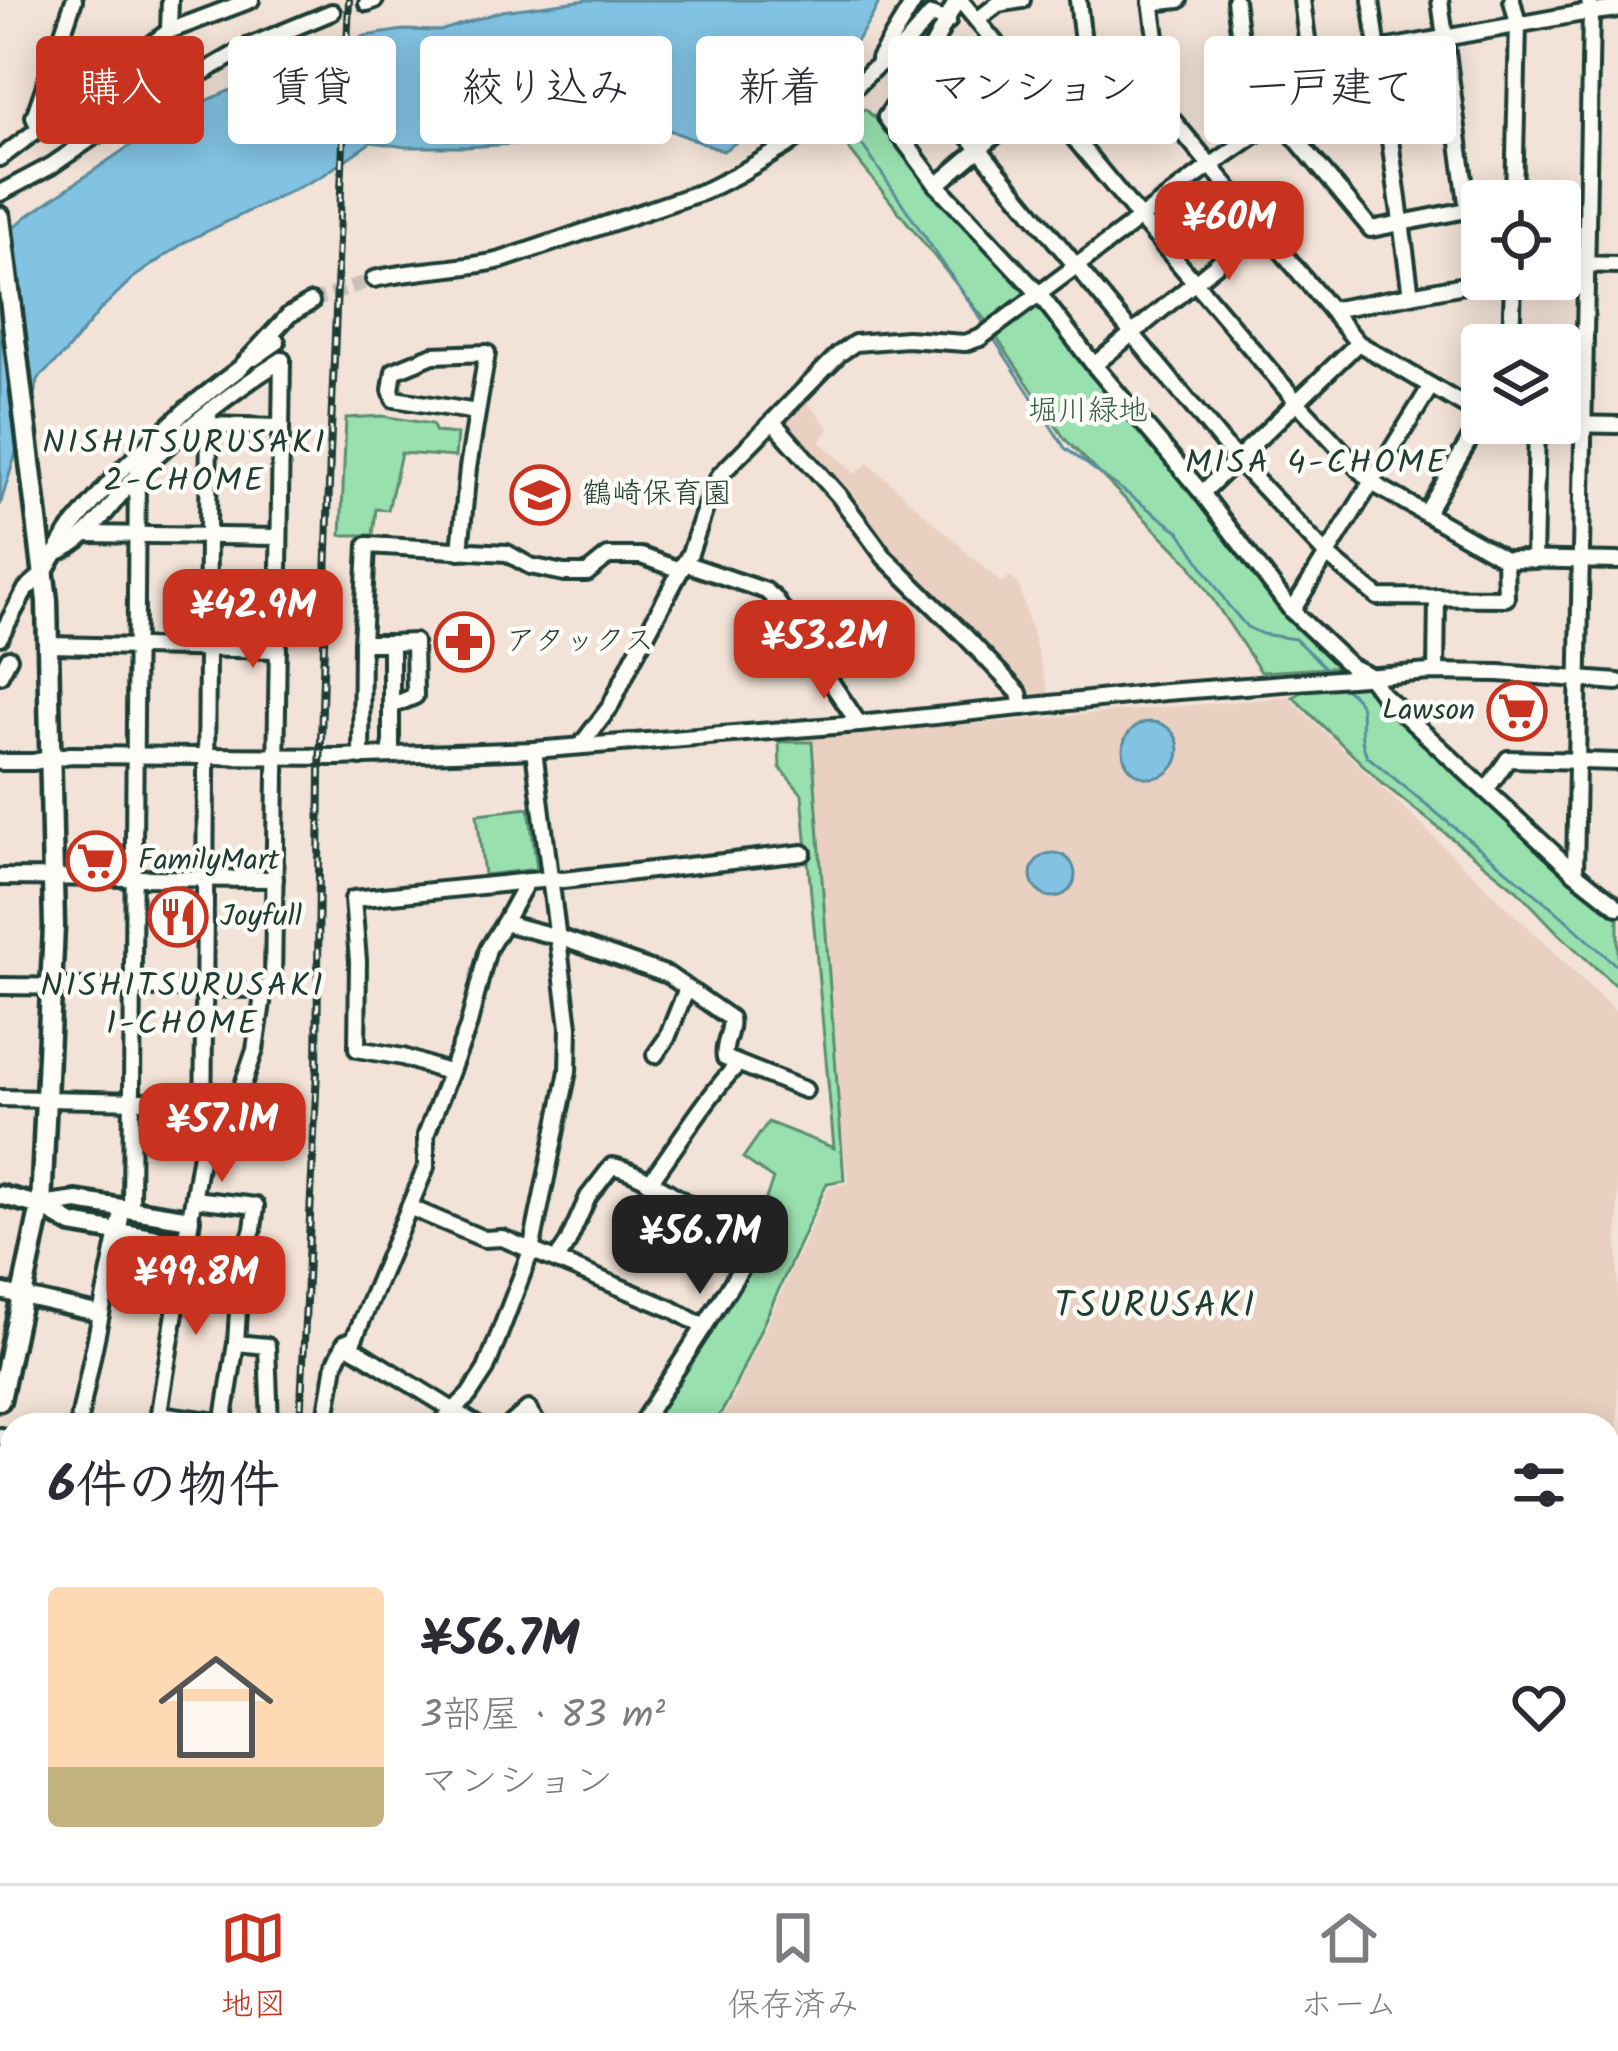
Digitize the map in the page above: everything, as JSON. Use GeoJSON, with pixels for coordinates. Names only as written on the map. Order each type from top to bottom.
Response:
{"type":"FeatureCollection","features":[{"type":"Feature","properties":{"kind":"highway"},"geometry":{"type":"LineString","coordinates":[[0,217],[47,562],[53,878],[41,1207],[0,1400]]}},
{"type":"Feature","properties":{"kind":"main road"},"geometry":{"type":"LineString","coordinates":[[0,1195],[41,1207],[72,1224],[186,1244],[190,1220],[77,1201],[41,1207]]}},
{"type":"Feature","properties":{"kind":"street"},"geometry":{"type":"LineString","coordinates":[[62,36],[74,0]]}},
{"type":"Feature","properties":{"kind":"street"},"geometry":{"type":"LineString","coordinates":[[169,31],[170,0]]}},
{"type":"Feature","properties":{"kind":"street"},"geometry":{"type":"LineString","coordinates":[[162,36],[251,0]]}},
{"type":"Feature","properties":{"kind":"street"},"geometry":{"type":"LineString","coordinates":[[873,69],[915,0]]}},
{"type":"Feature","properties":{"kind":"street"},"geometry":{"type":"LineString","coordinates":[[939,36],[959,0],[990,36]]}},
{"type":"Feature","properties":{"kind":"street"},"geometry":{"type":"LineString","coordinates":[[977,20],[998,4],[1022,0]]}},
{"type":"Feature","properties":{"kind":"street"},"geometry":{"type":"LineString","coordinates":[[1078,0],[1082,36]]}},
{"type":"Feature","properties":{"kind":"street"},"geometry":{"type":"LineString","coordinates":[[1156,36],[1151,2],[1180,0]]}},
{"type":"Feature","properties":{"kind":"street"},"geometry":{"type":"LineString","coordinates":[[1235,0],[1240,36]]}},
{"type":"Feature","properties":{"kind":"street"},"geometry":{"type":"LineString","coordinates":[[1301,0],[1306,36]]}},
{"type":"Feature","properties":{"kind":"street"},"geometry":{"type":"LineString","coordinates":[[1371,0],[1375,36]]}},
{"type":"Feature","properties":{"kind":"street"},"geometry":{"type":"LineString","coordinates":[[1440,0],[1445,36]]}},
{"type":"Feature","properties":{"kind":"street"},"geometry":{"type":"LineString","coordinates":[[1512,0],[1518,24],[1514,180]]}},
{"type":"Feature","properties":{"kind":"street"},"geometry":{"type":"LineString","coordinates":[[1451,36],[1590,6],[1618,9]]}},
{"type":"Feature","properties":{"kind":"street"},"geometry":{"type":"LineString","coordinates":[[1575,873],[1590,6]]}},
{"type":"Feature","properties":{"kind":"street"},"geometry":{"type":"LineString","coordinates":[[0,193],[247,47],[332,12]]}},
{"type":"Feature","properties":{"kind":"street"},"geometry":{"type":"LineString","coordinates":[[374,279],[501,260],[705,191],[787,146],[905,45],[931,15],[948,21]]}},
{"type":"Feature","properties":{"kind":"street"},"geometry":{"type":"LineString","coordinates":[[1456,100],[1470,180]]}},
{"type":"Feature","properties":{"kind":"street"},"geometry":{"type":"LineString","coordinates":[[1180,129],[1358,343],[1461,405]]}},
{"type":"Feature","properties":{"kind":"street"},"geometry":{"type":"LineString","coordinates":[[0,158],[36,130]]}},
{"type":"Feature","properties":{"kind":"street"},"geometry":{"type":"LineString","coordinates":[[906,144],[937,185],[1040,295],[1292,611],[1350,666],[1368,675],[1382,694],[1618,908]]}},
{"type":"Feature","properties":{"kind":"street"},"geometry":{"type":"LineString","coordinates":[[975,144],[1237,460],[1327,554],[1378,597],[1506,598],[1505,559]]}},
{"type":"Feature","properties":{"kind":"street"},"geometry":{"type":"LineString","coordinates":[[937,185],[985,144]]}},
{"type":"Feature","properties":{"kind":"street"},"geometry":{"type":"LineString","coordinates":[[1080,144],[1297,402],[1372,483],[1505,559],[1618,561]]}},
{"type":"Feature","properties":{"kind":"street"},"geometry":{"type":"LineString","coordinates":[[581,746],[610,707],[683,566],[720,475],[839,354],[855,343],[907,339],[965,343],[986,334],[1242,144]]}},
{"type":"Feature","properties":{"kind":"street"},"geometry":{"type":"LineString","coordinates":[[1301,144],[1371,229],[1461,212]]}},
{"type":"Feature","properties":{"kind":"street"},"geometry":{"type":"LineString","coordinates":[[1390,144],[1411,295]]}},
{"type":"Feature","properties":{"kind":"street"},"geometry":{"type":"LineString","coordinates":[[1094,365],[1262,227]]}},
{"type":"Feature","properties":{"kind":"street"},"geometry":{"type":"LineString","coordinates":[[1581,265],[1618,266]]}},
{"type":"Feature","properties":{"kind":"street"},"geometry":{"type":"LineString","coordinates":[[1331,310],[1461,286]]}},
{"type":"Feature","properties":{"kind":"street"},"geometry":{"type":"LineString","coordinates":[[240,368],[275,327],[311,302]]}},
{"type":"Feature","properties":{"kind":"street"},"geometry":{"type":"LineString","coordinates":[[0,637],[26,590],[82,515],[140,450],[277,342]]}},
{"type":"Feature","properties":{"kind":"street"},"geometry":{"type":"LineString","coordinates":[[1202,494],[1358,343]]}},
{"type":"Feature","properties":{"kind":"street"},"geometry":{"type":"LineString","coordinates":[[460,551],[487,353],[433,356],[394,371],[394,399],[477,412]]}},
{"type":"Feature","properties":{"kind":"street"},"geometry":{"type":"LineString","coordinates":[[0,986],[264,989],[273,983],[282,360],[137,474],[87,534],[47,562]]}},
{"type":"Feature","properties":{"kind":"street"},"geometry":{"type":"LineString","coordinates":[[1292,611],[1431,386]]}},
{"type":"Feature","properties":{"kind":"street"},"geometry":{"type":"LineString","coordinates":[[209,419],[281,427]]}},
{"type":"Feature","properties":{"kind":"street"},"geometry":{"type":"LineString","coordinates":[[190,1220],[203,1142],[209,419]]}},
{"type":"Feature","properties":{"kind":"street"},"geometry":{"type":"LineString","coordinates":[[773,422],[885,558],[1019,694],[1022,707]]}},
{"type":"Feature","properties":{"kind":"street"},"geometry":{"type":"LineString","coordinates":[[1583,425],[1618,425]]}},
{"type":"Feature","properties":{"kind":"street"},"geometry":{"type":"LineString","coordinates":[[1426,513],[1467,444]]}},
{"type":"Feature","properties":{"kind":"street"},"geometry":{"type":"LineString","coordinates":[[1534,560],[1537,444]]}},
{"type":"Feature","properties":{"kind":"street"},"geometry":{"type":"LineString","coordinates":[[80,1413],[127,1209],[137,474]]}},
{"type":"Feature","properties":{"kind":"street"},"geometry":{"type":"LineString","coordinates":[[87,534],[279,537]]}},
{"type":"Feature","properties":{"kind":"street"},"geometry":{"type":"LineString","coordinates":[[361,757],[367,545],[506,553],[530,566],[587,573],[608,556],[641,556],[766,591],[860,724]]}},
{"type":"Feature","properties":{"kind":"street"},"geometry":{"type":"LineString","coordinates":[[1436,672],[1437,597]]}},
{"type":"Feature","properties":{"kind":"street"},"geometry":{"type":"LineString","coordinates":[[362,643],[414,642],[415,696],[391,706]]}},
{"type":"Feature","properties":{"kind":"street"},"geometry":{"type":"LineString","coordinates":[[391,643],[391,755]]}},
{"type":"Feature","properties":{"kind":"street"},"geometry":{"type":"LineString","coordinates":[[47,644],[278,650]]}},
{"type":"Feature","properties":{"kind":"street"},"geometry":{"type":"LineString","coordinates":[[0,675],[8,658]]}},
{"type":"Feature","properties":{"kind":"street"},"geometry":{"type":"LineString","coordinates":[[0,761],[70,755],[361,757],[534,750],[1368,675],[1499,673],[1618,682]]}},
{"type":"Feature","properties":{"kind":"street"},"geometry":{"type":"LineString","coordinates":[[451,1413],[486,1369],[531,1251],[568,1071],[569,1027],[534,750]]}},
{"type":"Feature","properties":{"kind":"street"},"geometry":{"type":"LineString","coordinates":[[1486,789],[1508,760],[1618,762]]}},
{"type":"Feature","properties":{"kind":"street"},"geometry":{"type":"LineString","coordinates":[[450,1073],[403,1057],[357,1049],[358,962],[352,898],[803,853]]}},
{"type":"Feature","properties":{"kind":"street"},"geometry":{"type":"LineString","coordinates":[[0,878],[274,879]]}},
{"type":"Feature","properties":{"kind":"street"},"geometry":{"type":"LineString","coordinates":[[328,1413],[335,1364],[345,1343],[354,1340],[426,1167],[426,1135],[468,1027],[488,949],[527,881]]}},
{"type":"Feature","properties":{"kind":"street"},"geometry":{"type":"LineString","coordinates":[[504,923],[639,962],[668,975],[730,1018],[725,1058],[805,1090]]}},
{"type":"Feature","properties":{"kind":"street"},"geometry":{"type":"LineString","coordinates":[[656,1055],[687,988]]}},
{"type":"Feature","properties":{"kind":"street"},"geometry":{"type":"LineString","coordinates":[[0,1098],[233,1103],[255,1050],[264,989]]}},
{"type":"Feature","properties":{"kind":"street"},"geometry":{"type":"LineString","coordinates":[[650,1183],[702,1104],[738,1064]]}},
{"type":"Feature","properties":{"kind":"street"},"geometry":{"type":"LineString","coordinates":[[556,1260],[588,1197],[612,1166],[650,1183],[754,1248],[648,1413]]}},
{"type":"Feature","properties":{"kind":"street"},"geometry":{"type":"LineString","coordinates":[[194,1199],[256,1206],[241,1264],[225,1413]]}},
{"type":"Feature","properties":{"kind":"street"},"geometry":{"type":"LineString","coordinates":[[409,1208],[484,1239],[502,1238],[704,1327]]}},
{"type":"Feature","properties":{"kind":"street"},"geometry":{"type":"LineString","coordinates":[[159,1413],[186,1244]]}},
{"type":"Feature","properties":{"kind":"street"},"geometry":{"type":"LineString","coordinates":[[183,1263],[241,1264]]}},
{"type":"Feature","properties":{"kind":"street"},"geometry":{"type":"LineString","coordinates":[[0,1291],[101,1314]]}},
{"type":"Feature","properties":{"kind":"street"},"geometry":{"type":"LineString","coordinates":[[236,1343],[267,1346],[270,1413]]}},
{"type":"Feature","properties":{"kind":"street"},"geometry":{"type":"LineString","coordinates":[[345,1343],[459,1413]]}},
{"type":"Feature","properties":{"kind":"shaded area"},"geometry":{"type":"Polygon","coordinates":[[[805,400],[829,428],[820,442],[856,474],[868,463],[1001,583],[1009,577],[1018,583],[1049,693],[1028,697],[836,494],[782,422],[805,400]]]}},
{"type":"Feature","properties":{"kind":"shaded area"},"geometry":{"type":"Polygon","coordinates":[[[1288,697],[1618,1014],[1618,1413],[725,1413],[829,1187],[848,1183],[801,795],[778,768],[778,741],[1288,697]]]}},
{"type":"Feature","properties":{"kind":"green space"},"geometry":{"type":"Polygon","coordinates":[[[864,109],[888,131],[888,144],[900,144],[1033,294],[989,325],[845,144],[864,144],[864,109]]]}},
{"type":"Feature","properties":{"kind":"green space","name":"堀川緑地"},"geometry":{"type":"Polygon","coordinates":[[[1038,305],[1127,407],[1269,593],[1343,667],[1261,672],[1188,562],[1065,439],[995,335],[1038,305]]]}},
{"type":"Feature","properties":{"kind":"green space"},"geometry":{"type":"Polygon","coordinates":[[[382,416],[432,424],[436,432],[457,434],[455,457],[401,453],[388,510],[376,509],[373,535],[341,535],[346,418],[382,416]]]}},
{"type":"Feature","properties":{"kind":"green space"},"geometry":{"type":"Polygon","coordinates":[[[1365,684],[1426,747],[1618,916],[1618,988],[1517,890],[1382,783],[1293,697],[1307,689],[1365,684]]]}},
{"type":"Feature","properties":{"kind":"green space"},"geometry":{"type":"Polygon","coordinates":[[[779,742],[812,742],[844,1180],[827,1183],[721,1413],[646,1413],[752,1237],[773,1179],[743,1158],[768,1122],[834,1148],[802,794],[780,768],[779,742]]]}},
{"type":"Feature","properties":{"kind":"green space"},"geometry":{"type":"Polygon","coordinates":[[[529,808],[537,869],[484,875],[477,814],[529,808]]]}},
{"type":"Feature","properties":{"kind":"water"},"geometry":{"type":"Polygon","coordinates":[[[586,0],[880,0],[859,36],[696,36],[696,140],[672,131],[672,36],[420,36],[420,144],[514,144],[406,147],[385,144],[396,144],[396,36],[365,36],[440,31],[502,11],[586,0]]]}},
{"type":"Feature","properties":{"kind":"water"},"geometry":{"type":"Polygon","coordinates":[[[228,91],[228,144],[368,144],[322,176],[185,242],[133,278],[101,309],[39,378],[0,505],[0,240],[133,144],[204,144],[204,102],[228,91]]]}},
{"type":"Feature","properties":{"kind":"water"},"geometry":{"type":"Polygon","coordinates":[[[705,144],[733,144],[723,151],[705,144]]]}},
{"type":"Feature","properties":{"kind":"water"},"geometry":{"type":"Polygon","coordinates":[[[1151,722],[1171,730],[1179,750],[1171,770],[1151,778],[1131,770],[1123,750],[1131,730],[1151,722]]]}},
{"type":"Feature","properties":{"kind":"water"},"geometry":{"type":"Polygon","coordinates":[[[1053,853],[1069,859],[1075,875],[1069,891],[1053,897],[1037,891],[1031,875],[1037,859],[1053,853]]]}},
{"type":"Feature","properties":{"kind":"waterway"},"geometry":{"type":"LineString","coordinates":[[863,146],[987,328]]}},
{"type":"Feature","properties":{"kind":"waterway"},"geometry":{"type":"LineString","coordinates":[[992,336],[1065,448],[1180,532],[1247,627],[1295,639],[1332,674]]}},
{"type":"Feature","properties":{"kind":"waterway"},"geometry":{"type":"LineString","coordinates":[[1342,686],[1360,706],[1367,756],[1618,967]]}},
{"type":"Feature","properties":{"kind":"tunnel"},"geometry":{"type":"LineString","coordinates":[[311,302],[374,279]]}},
{"type":"Feature","properties":{"kind":"railway"},"geometry":{"type":"LineString","coordinates":[[301,1413],[317,1071],[320,771],[349,0]]}},
{"type":"Feature","properties":{"kind":"place","name":"鶴崎保育園"},"geometry":{"type":"Point","coordinates":[540,495]}},
{"type":"Feature","properties":{"kind":"place","name":"アタックス"},"geometry":{"type":"Point","coordinates":[464,642]}},
{"type":"Feature","properties":{"kind":"place","name":"Lawson"},"geometry":{"type":"Point","coordinates":[1517,711]}},
{"type":"Feature","properties":{"kind":"place","name":"FamilyMart"},"geometry":{"type":"Point","coordinates":[96,861]}},
{"type":"Feature","properties":{"kind":"place","name":"Joyfull"},"geometry":{"type":"Point","coordinates":[178,917]}},
{"type":"Feature","properties":{"kind":"district","name":"NISHITSURUSAKI 2-CHOME"},"geometry":{"type":"Point","coordinates":[185,463]}},
{"type":"Feature","properties":{"kind":"district","name":"MISA 4-CHOME"},"geometry":{"type":"Point","coordinates":[1317,464]}},
{"type":"Feature","properties":{"kind":"district","name":"NISHITSURUSAKI 1-CHOME"},"geometry":{"type":"Point","coordinates":[183,1006]}},
{"type":"Feature","properties":{"kind":"district","name":"TSURUSAKI"},"geometry":{"type":"Point","coordinates":[1156,1307]}}]}
